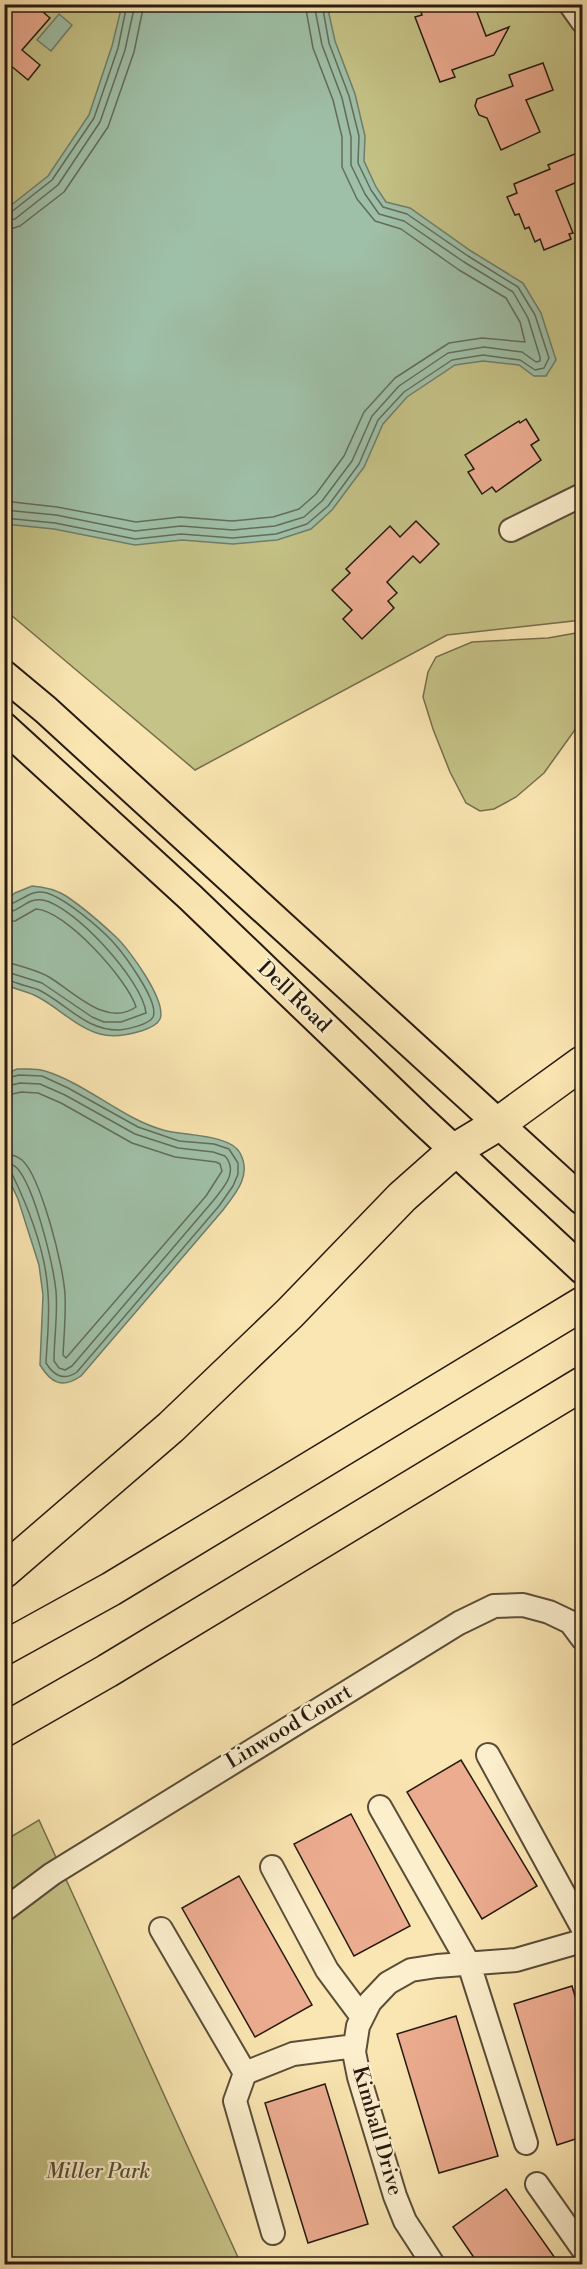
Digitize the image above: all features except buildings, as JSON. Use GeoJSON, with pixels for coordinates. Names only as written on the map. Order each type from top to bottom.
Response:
{"type":"FeatureCollection","features":[{"type":"Feature","properties":{"kind":"highway"},"geometry":{"type":"LineString","coordinates":[[4,1571],[171,1427],[290,1313],[402,1197],[455,1150],[498,1124],[582,1063]]}},
{"type":"Feature","properties":{"kind":"highway"},"geometry":{"type":"LineString","coordinates":[[4,1648],[111,1589],[582,1304]]}},
{"type":"Feature","properties":{"kind":"highway"},"geometry":{"type":"LineString","coordinates":[[4,1730],[107,1671],[582,1384]]}},
{"type":"Feature","properties":{"kind":"highway"},"geometry":{"type":"LineString","coordinates":[[107,1671],[280,1588],[582,1406]]}},
{"type":"Feature","properties":{"kind":"main road","name":"Dell Road"},"geometry":{"type":"LineString","coordinates":[[4,675],[123,780],[582,1200]]}},
{"type":"Feature","properties":{"kind":"main road","name":"Dell Road"},"geometry":{"type":"LineString","coordinates":[[4,727],[190,897],[582,1269]]}},
{"type":"Feature","properties":{"kind":"street"},"geometry":{"type":"LineString","coordinates":[[570,4],[582,21]]}},
{"type":"Feature","properties":{"kind":"street"},"geometry":{"type":"LineString","coordinates":[[511,530],[582,495]]}},
{"type":"Feature","properties":{"kind":"street","name":"Linwood Court"},"geometry":{"type":"LineString","coordinates":[[4,1910],[52,1874],[459,1623],[494,1606],[523,1605],[549,1612],[570,1623],[581,1633]]}},
{"type":"Feature","properties":{"kind":"street"},"geometry":{"type":"LineString","coordinates":[[488,1755],[582,1927]]}},
{"type":"Feature","properties":{"kind":"street"},"geometry":{"type":"LineString","coordinates":[[380,1807],[469,1964],[526,2143]]}},
{"type":"Feature","properties":{"kind":"street"},"geometry":{"type":"LineString","coordinates":[[272,1867],[327,1970],[362,2017]]}},
{"type":"Feature","properties":{"kind":"street"},"geometry":{"type":"LineString","coordinates":[[161,1929],[244,2073],[235,2101],[273,2233]]}},
{"type":"Feature","properties":{"kind":"street","name":"Kimball Drive"},"geometry":{"type":"LineString","coordinates":[[433,2265],[405,2222],[359,2078],[354,2052],[358,2026],[362,2017],[370,2002],[388,1983],[411,1971],[516,1960],[582,1941]]}},
{"type":"Feature","properties":{"kind":"street"},"geometry":{"type":"LineString","coordinates":[[244,2073],[293,2054],[355,2046]]}},
{"type":"Feature","properties":{"kind":"street"},"geometry":{"type":"LineString","coordinates":[[537,2184],[582,2248]]}},
{"type":"Feature","properties":{"kind":"green space"},"geometry":{"type":"Polygon","coordinates":[[[5,5],[582,5],[582,620],[447,635],[195,770],[5,610],[5,5]]]}},
{"type":"Feature","properties":{"kind":"green space"},"geometry":{"type":"Polygon","coordinates":[[[582,632],[582,720],[544,773],[516,797],[494,809],[480,811],[466,803],[450,772],[423,697],[428,672],[436,657],[472,642],[548,638],[582,632]]]}},
{"type":"Feature","properties":{"kind":"green space","name":"Miller Park"},"geometry":{"type":"Polygon","coordinates":[[[39,1820],[241,2264],[5,2264],[4,1841],[39,1820]]]}},
{"type":"Feature","properties":{"kind":"water"},"geometry":{"type":"Polygon","coordinates":[[[122,5],[327,5],[335,41],[355,94],[365,136],[364,161],[376,187],[386,202],[410,208],[471,251],[523,283],[541,313],[556,360],[546,376],[534,376],[519,365],[483,361],[455,365],[407,397],[383,424],[364,467],[332,510],[311,529],[277,540],[233,544],[182,540],[135,545],[54,529],[5,524],[5,210],[48,176],[89,115],[112,46],[122,5]]]}},
{"type":"Feature","properties":{"kind":"water"},"geometry":{"type":"Polygon","coordinates":[[[59,14],[72,25],[51,51],[37,40],[59,14]]]}},
{"type":"Feature","properties":{"kind":"water"},"geometry":{"type":"Polygon","coordinates":[[[32,886],[50,889],[66,896],[122,943],[153,988],[161,1011],[157,1024],[126,1035],[100,1034],[76,1023],[38,997],[5,984],[5,901],[15,893],[32,886]]]}},
{"type":"Feature","properties":{"kind":"water"},"geometry":{"type":"Polygon","coordinates":[[[17,1069],[39,1069],[60,1077],[148,1125],[227,1142],[235,1147],[243,1161],[241,1183],[223,1210],[81,1376],[63,1383],[53,1380],[40,1365],[43,1295],[39,1265],[18,1199],[5,1171],[5,1074],[17,1069]]]}}]}
